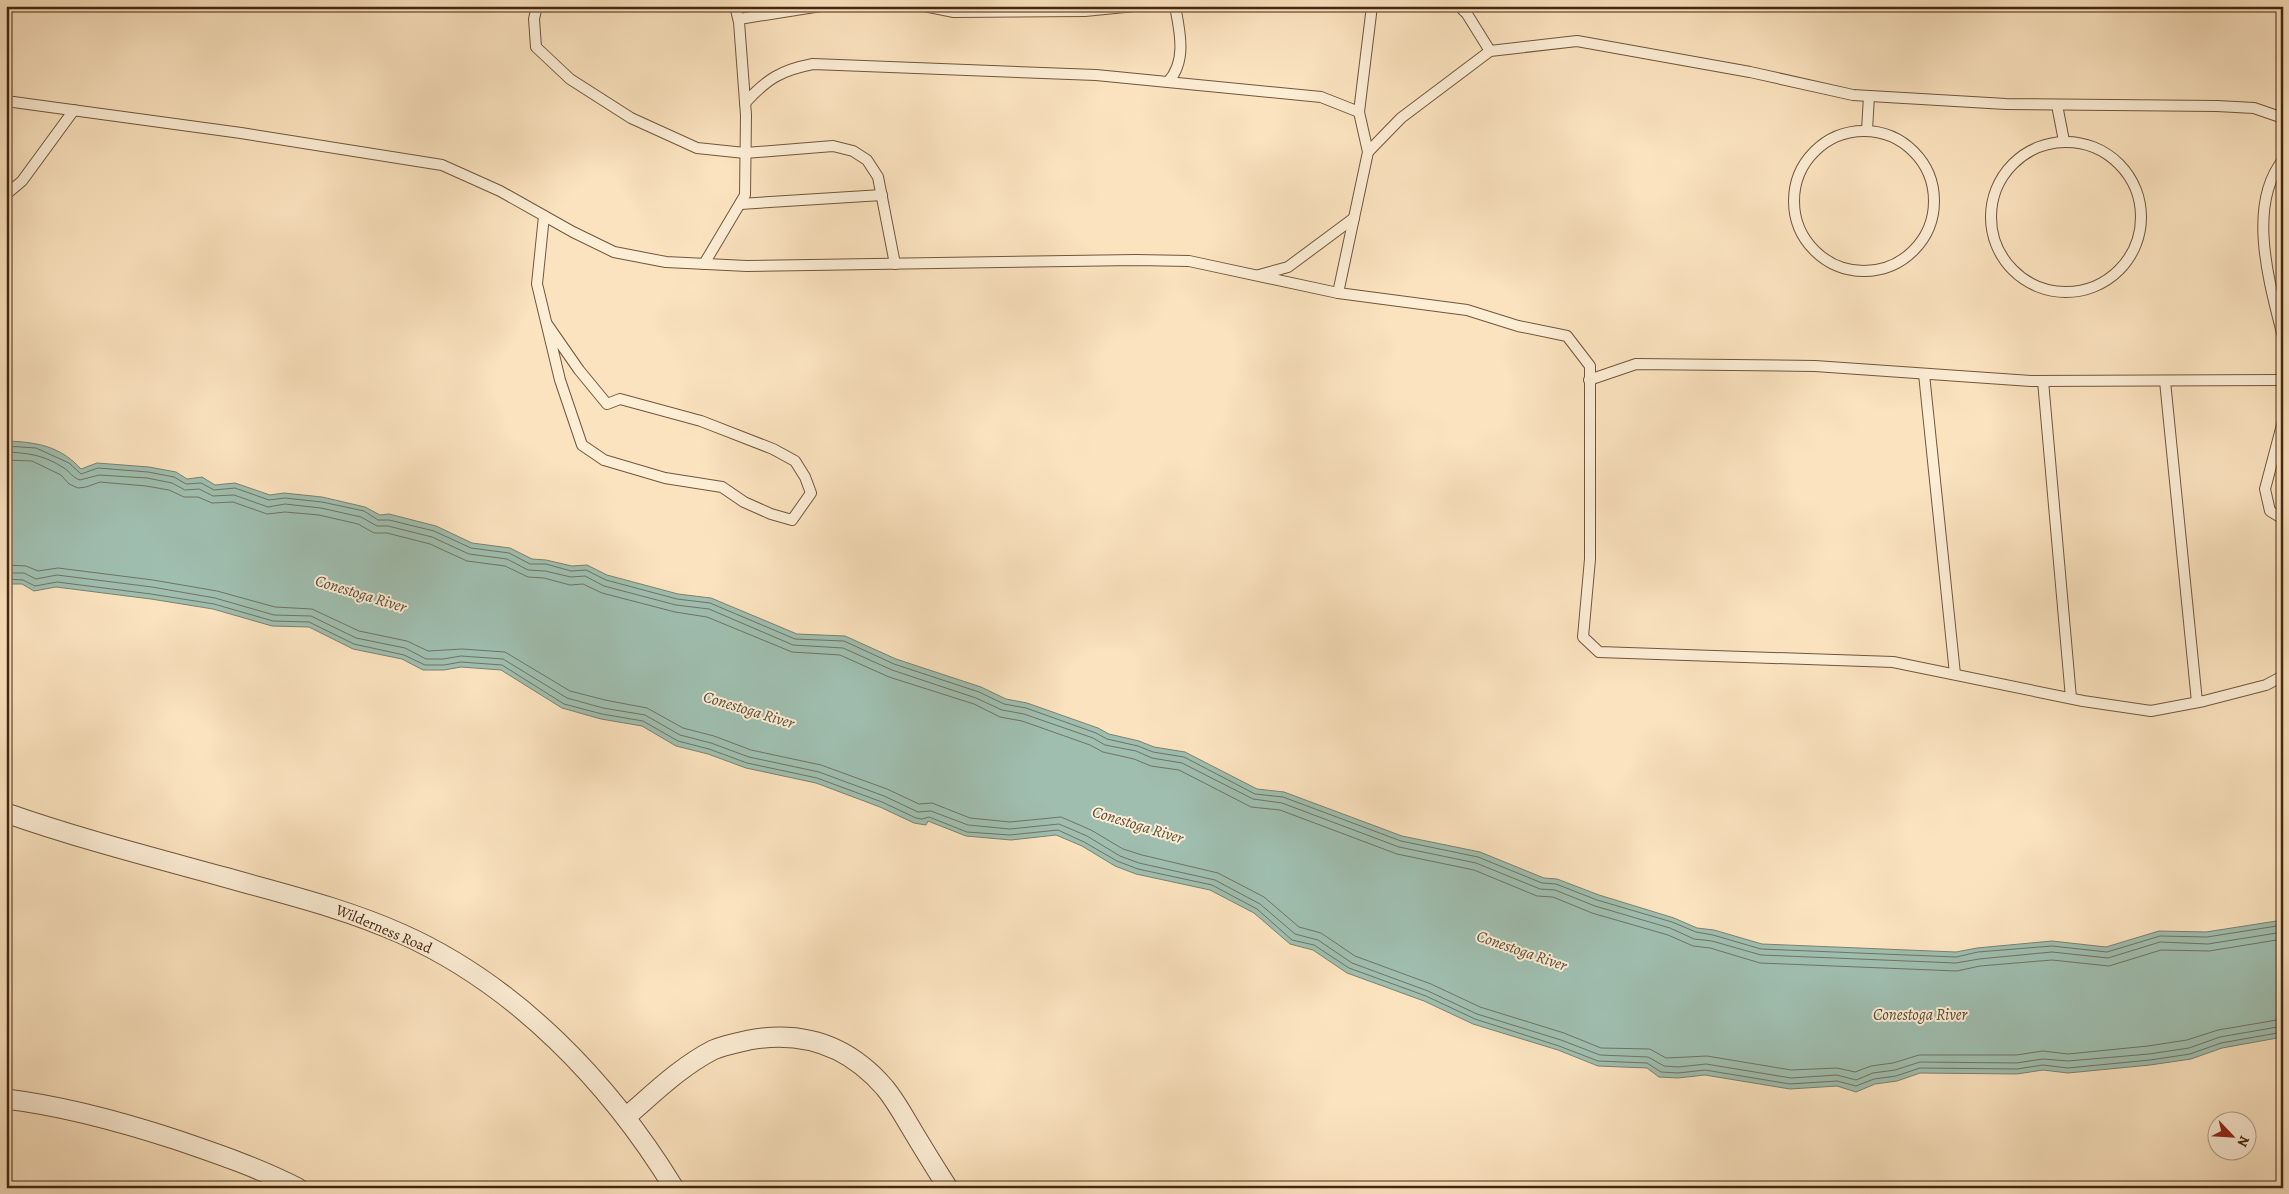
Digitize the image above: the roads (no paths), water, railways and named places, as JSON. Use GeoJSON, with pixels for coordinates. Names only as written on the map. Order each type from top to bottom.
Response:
{"type":"FeatureCollection","features":[{"type":"Feature","properties":{"kind":"street","name":"Wilderness Road"},"geometry":{"type":"LineString","coordinates":[[6,813],[224,878],[322,903],[402,934],[438,952],[526,1014],[574,1056],[626,1118],[674,1188]]}},
{"type":"Feature","properties":{"kind":"street"},"geometry":{"type":"LineString","coordinates":[[626,1118],[684,1068],[712,1051],[739,1042],[766,1037],[787,1036],[807,1039],[836,1050],[861,1064],[885,1088],[948,1188]]}},
{"type":"Feature","properties":{"kind":"street"},"geometry":{"type":"LineString","coordinates":[[6,1099],[95,1116],[142,1129],[226,1156],[298,1188]]}},
{"type":"Feature","properties":{"kind":"lane"},"geometry":{"type":"LineString","coordinates":[[537,6],[534,19],[536,47],[570,79],[631,118],[697,148],[745,153],[833,146],[853,151],[867,160],[878,177],[894,264]]}},
{"type":"Feature","properties":{"kind":"lane"},"geometry":{"type":"LineString","coordinates":[[704,264],[745,195],[745,103],[739,19],[735,6]]}},
{"type":"Feature","properties":{"kind":"lane"},"geometry":{"type":"LineString","coordinates":[[739,19],[821,6]]}},
{"type":"Feature","properties":{"kind":"lane"},"geometry":{"type":"LineString","coordinates":[[924,6],[954,12],[972,12],[1085,11],[1135,6]]}},
{"type":"Feature","properties":{"kind":"lane"},"geometry":{"type":"LineString","coordinates":[[1168,82],[1180,61],[1180,31],[1175,6]]}},
{"type":"Feature","properties":{"kind":"lane"},"geometry":{"type":"LineString","coordinates":[[1338,293],[1368,152],[1359,112],[1372,6]]}},
{"type":"Feature","properties":{"kind":"lane"},"geometry":{"type":"LineString","coordinates":[[1459,6],[1467,14],[1490,51]]}},
{"type":"Feature","properties":{"kind":"lane"},"geometry":{"type":"LineString","coordinates":[[1368,152],[1401,118],[1490,51],[1578,41],[1750,72],[1853,95],[2006,104],[2226,106],[2254,108],[2283,118]]}},
{"type":"Feature","properties":{"kind":"lane"},"geometry":{"type":"LineString","coordinates":[[745,103],[761,86],[787,69],[813,64],[1096,75],[1321,97],[1359,112]]}},
{"type":"Feature","properties":{"kind":"lane"},"geometry":{"type":"LineString","coordinates":[[1867,130],[1868,96]]}},
{"type":"Feature","properties":{"kind":"lane"},"geometry":{"type":"LineString","coordinates":[[6,101],[241,133],[442,165],[500,191],[614,252],[666,262],[747,266],[1190,261],[1338,293],[1466,310],[1518,326],[1567,336],[1590,366],[1590,559],[1583,637],[1599,652],[1893,662],[2071,698],[2151,711],[2266,685],[2283,676]]}},
{"type":"Feature","properties":{"kind":"lane"},"geometry":{"type":"LineString","coordinates":[[2056,105],[2064,141]]}},
{"type":"Feature","properties":{"kind":"lane"},"geometry":{"type":"LineString","coordinates":[[6,192],[10,192],[22,181],[74,110]]}},
{"type":"Feature","properties":{"kind":"lane"},"geometry":{"type":"LineString","coordinates":[[1867,130],[1894,136],[1916,152],[1931,176],[1935,204],[1929,231],[1912,253],[1889,268],[1862,272],[1835,266],[1812,250],[1798,226],[1793,198],[1800,171],[1816,149],[1840,134],[1867,130]]}},
{"type":"Feature","properties":{"kind":"lane"},"geometry":{"type":"LineString","coordinates":[[2064,141],[2093,146],[2118,162],[2136,186],[2142,215],[2137,245],[2121,270],[2097,287],[2068,294],[2038,289],[2013,273],[1996,249],[1989,219],[1994,190],[2010,165],[2035,148],[2064,141]]}},
{"type":"Feature","properties":{"kind":"lane"},"geometry":{"type":"LineString","coordinates":[[2283,160],[2272,172],[2263,215],[2267,272],[2283,337]]}},
{"type":"Feature","properties":{"kind":"lane"},"geometry":{"type":"LineString","coordinates":[[740,204],[882,195]]}},
{"type":"Feature","properties":{"kind":"lane"},"geometry":{"type":"LineString","coordinates":[[544,216],[537,284],[560,380],[582,445],[604,460],[665,478],[722,486],[744,502],[771,514],[792,520],[811,493],[806,477],[795,461],[742,436],[701,421],[620,399],[607,404],[579,370],[547,324]]}},
{"type":"Feature","properties":{"kind":"lane"},"geometry":{"type":"LineString","coordinates":[[1256,275],[1288,267],[1354,218]]}},
{"type":"Feature","properties":{"kind":"lane"},"geometry":{"type":"LineString","coordinates":[[1590,380],[1636,364],[1815,366],[2043,381],[2283,380]]}},
{"type":"Feature","properties":{"kind":"lane"},"geometry":{"type":"LineString","coordinates":[[1924,374],[1955,674]]}},
{"type":"Feature","properties":{"kind":"lane"},"geometry":{"type":"LineString","coordinates":[[2043,381],[2071,698]]}},
{"type":"Feature","properties":{"kind":"lane"},"geometry":{"type":"LineString","coordinates":[[2165,381],[2197,702]]}},
{"type":"Feature","properties":{"kind":"lane"},"geometry":{"type":"LineString","coordinates":[[2283,421],[2265,489],[2270,511],[2283,519]]}},
{"type":"Feature","properties":{"kind":"water","name":"Conestoga River"},"geometry":{"type":"Polygon","coordinates":[[[6,441],[38,444],[56,450],[73,461],[81,469],[97,463],[149,467],[176,472],[187,479],[202,477],[215,485],[235,483],[270,495],[284,493],[322,497],[365,507],[380,515],[389,514],[436,526],[472,543],[510,548],[532,559],[572,566],[587,565],[607,575],[678,594],[711,598],[797,634],[845,636],[896,659],[981,687],[1006,699],[1027,703],[1098,728],[1109,734],[1139,741],[1154,747],[1185,752],[1257,789],[1284,792],[1402,836],[1480,852],[1544,878],[1557,879],[1599,895],[1674,918],[1697,928],[1714,930],[1762,944],[1956,952],[1977,948],[2052,941],[2106,947],[2159,931],[2206,932],[2283,920],[2283,1037],[2222,1048],[2191,1059],[2150,1065],[2068,1073],[2043,1070],[2017,1074],[1920,1073],[1897,1081],[1875,1084],[1856,1092],[1837,1086],[1790,1089],[1705,1075],[1678,1078],[1659,1077],[1647,1068],[1598,1066],[1558,1050],[1473,1024],[1424,1001],[1347,973],[1313,950],[1290,944],[1254,913],[1210,890],[1136,874],[1115,866],[1082,846],[1056,835],[1011,840],[966,836],[928,821],[926,825],[914,823],[880,807],[816,783],[746,768],[708,754],[676,746],[642,726],[601,719],[562,708],[501,670],[461,667],[444,670],[423,670],[402,659],[353,649],[309,627],[272,626],[213,609],[151,599],[56,587],[34,591],[22,584],[6,584],[6,441]]]}}]}
